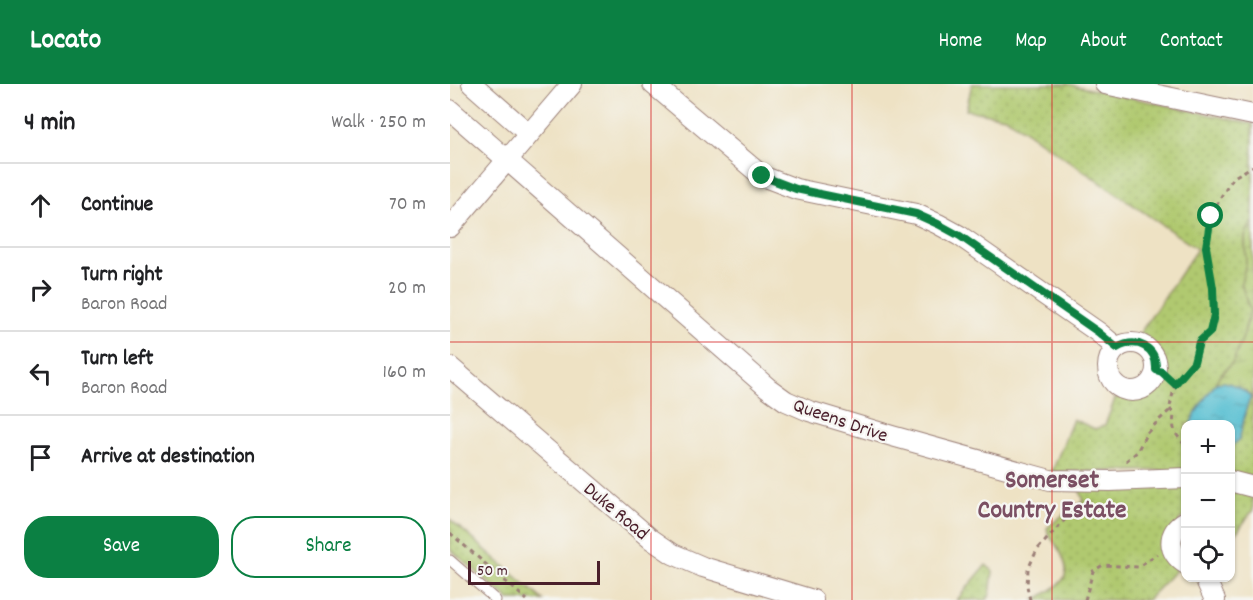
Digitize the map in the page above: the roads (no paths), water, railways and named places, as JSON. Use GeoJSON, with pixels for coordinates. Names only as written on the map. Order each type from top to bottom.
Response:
{"type":"FeatureCollection","features":[{"type":"Feature","properties":{"kind":"street"},"geometry":{"type":"LineString","coordinates":[[472,84],[529,134]]}},
{"type":"Feature","properties":{"kind":"street"},"geometry":{"type":"LineString","coordinates":[[450,226],[572,84]]}},
{"type":"Feature","properties":{"kind":"street"},"geometry":{"type":"LineString","coordinates":[[653,84],[762,176],[796,189],[916,214],[938,224],[960,236],[1098,332],[1117,348]]}},
{"type":"Feature","properties":{"kind":"street"},"geometry":{"type":"LineString","coordinates":[[1105,84],[1253,115]]}},
{"type":"Feature","properties":{"kind":"street","name":"Queens Drive"},"geometry":{"type":"LineString","coordinates":[[450,110],[768,388],[786,401],[809,411],[892,436],[1050,480],[1181,478]]}},
{"type":"Feature","properties":{"kind":"street"},"geometry":{"type":"LineString","coordinates":[[1138,343],[1151,352],[1156,370],[1150,383],[1143,388],[1128,390],[1114,382],[1108,368],[1112,354],[1117,348],[1124,344],[1138,343]]}},
{"type":"Feature","properties":{"kind":"street","name":"Duke Road"},"geometry":{"type":"LineString","coordinates":[[450,367],[658,544],[673,554],[772,595],[813,600]]}},
{"type":"Feature","properties":{"kind":"street"},"geometry":{"type":"LineString","coordinates":[[1235,482],[1253,487]]}},
{"type":"Feature","properties":{"kind":"street"},"geometry":{"type":"LineString","coordinates":[[1181,524],[1171,539],[1174,554],[1181,561]]}},
{"type":"Feature","properties":{"kind":"street"},"geometry":{"type":"LineString","coordinates":[[1208,582],[1215,600]]}},
{"type":"Feature","properties":{"kind":"lane"},"geometry":{"type":"LineString","coordinates":[[450,560],[496,600]]}},
{"type":"Feature","properties":{"kind":"water"},"geometry":{"type":"Polygon","coordinates":[[[1224,382],[1239,387],[1251,397],[1239,440],[1235,443],[1235,420],[1192,420],[1216,383],[1224,382]]]}},
{"type":"Feature","properties":{"kind":"district","name":"Somerset Country Estate"},"geometry":{"type":"Point","coordinates":[1052,493]}}]}
